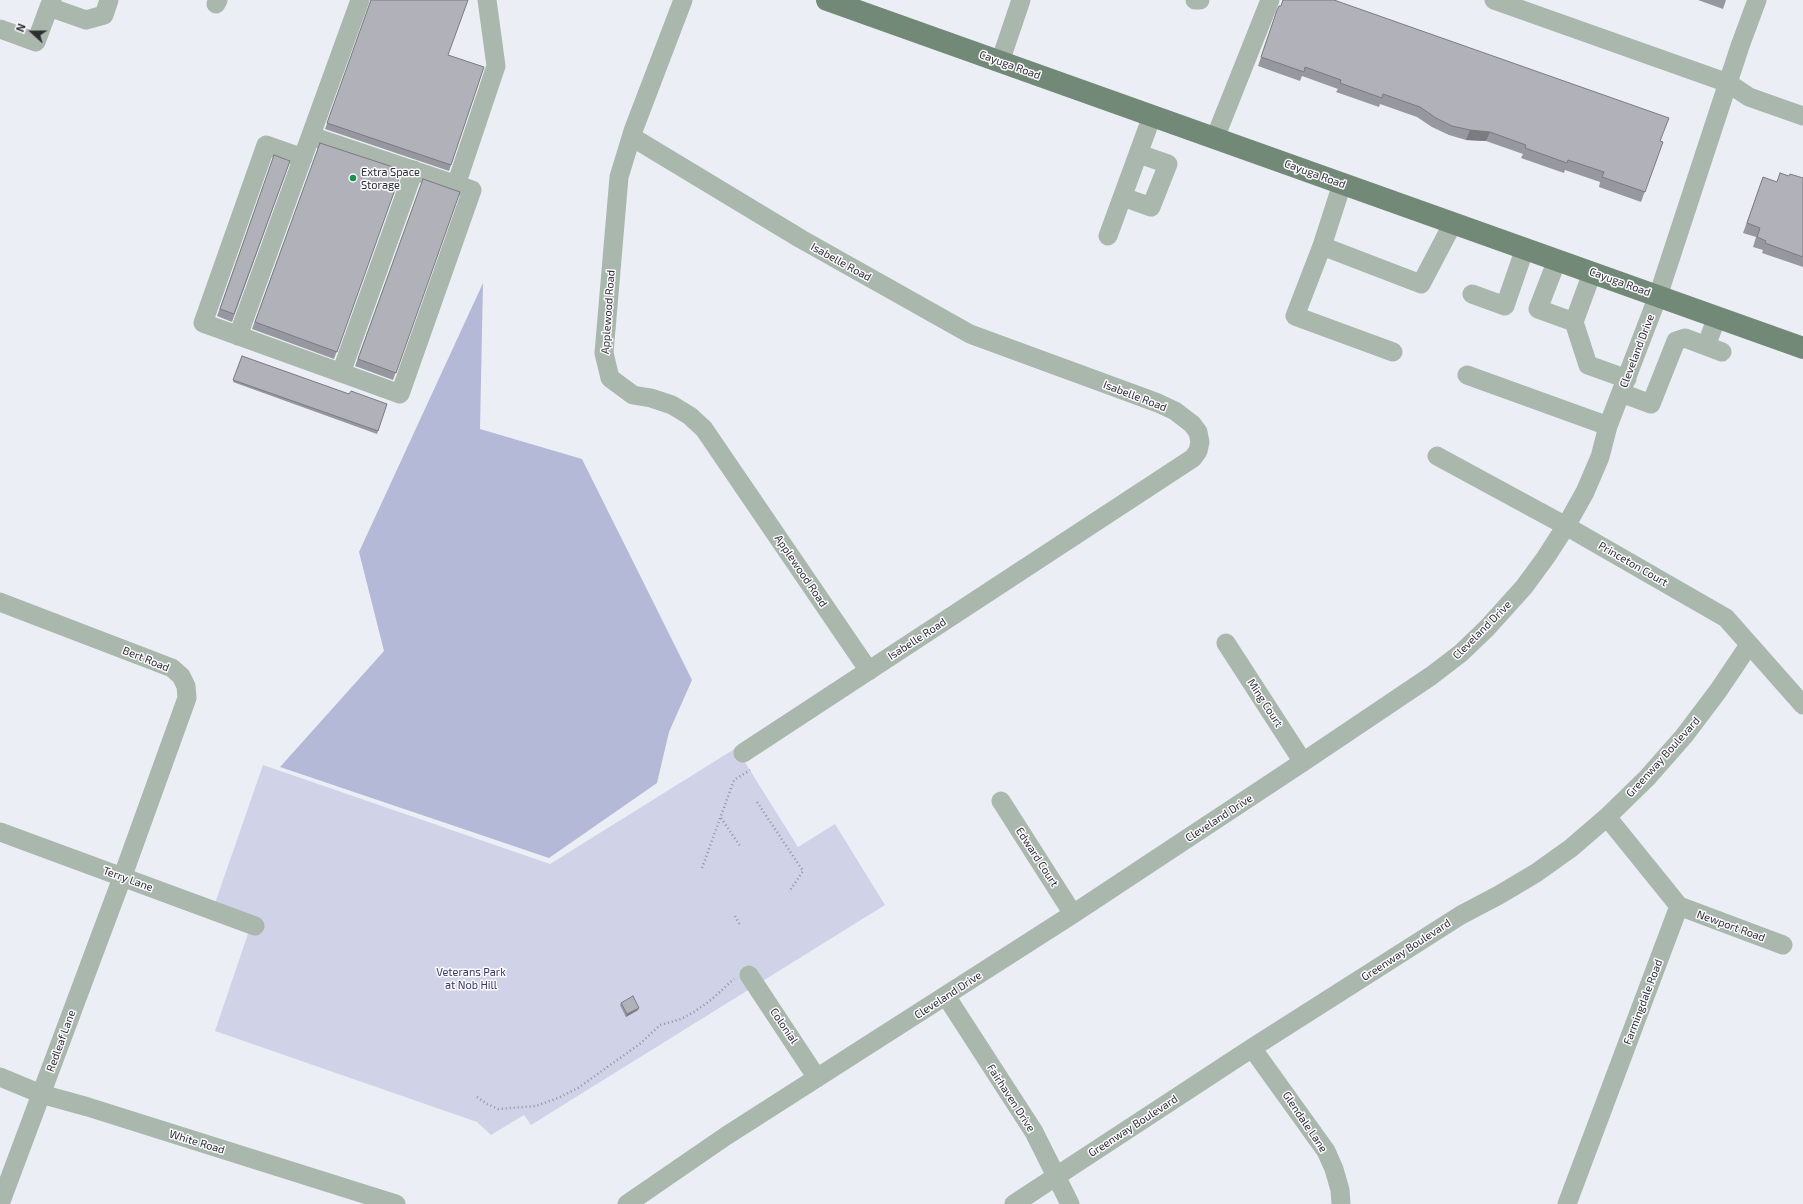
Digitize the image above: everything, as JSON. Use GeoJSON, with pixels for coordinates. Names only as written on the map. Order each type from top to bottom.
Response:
{"type":"FeatureCollection","features":[{"type":"Feature","properties":{"kind":"main road","name":"Cayuga Road"},"geometry":{"type":"LineString","coordinates":[[826,0],[1803,348]]}},
{"type":"Feature","properties":{"kind":"street"},"geometry":{"type":"LineString","coordinates":[[0,29],[36,42],[50,3],[86,20],[104,15],[110,0]]}},
{"type":"Feature","properties":{"kind":"street"},"geometry":{"type":"LineString","coordinates":[[238,336],[360,0]]}},
{"type":"Feature","properties":{"kind":"street"},"geometry":{"type":"LineString","coordinates":[[456,185],[496,66],[487,0]]}},
{"type":"Feature","properties":{"kind":"street","name":"Applewood Road"},"geometry":{"type":"LineString","coordinates":[[683,0],[633,131],[619,177],[604,353],[610,378],[633,395],[651,398],[672,405],[690,416],[704,429],[869,670]]}},
{"type":"Feature","properties":{"kind":"street"},"geometry":{"type":"LineString","coordinates":[[1000,62],[1021,0]]}},
{"type":"Feature","properties":{"kind":"street"},"geometry":{"type":"LineString","coordinates":[[1195,0],[1200,0]]}},
{"type":"Feature","properties":{"kind":"street"},"geometry":{"type":"LineString","coordinates":[[1215,138],[1270,0]]}},
{"type":"Feature","properties":{"kind":"street"},"geometry":{"type":"LineString","coordinates":[[1494,0],[1515,3],[1728,83],[1749,97],[1803,116]]}},
{"type":"Feature","properties":{"kind":"street","name":"Cleveland Drive"},"geometry":{"type":"LineString","coordinates":[[627,1204],[726,1136],[1073,914],[1304,762],[1431,676],[1461,653],[1487,628],[1524,587],[1566,526],[1585,492],[1600,458],[1608,426],[1658,296],[1757,0]]}},
{"type":"Feature","properties":{"kind":"street"},"geometry":{"type":"LineString","coordinates":[[1108,236],[1152,116]]}},
{"type":"Feature","properties":{"kind":"street"},"geometry":{"type":"LineString","coordinates":[[303,158],[266,145],[203,323],[400,394],[472,190],[311,136]]}},
{"type":"Feature","properties":{"kind":"street","name":"Isabelle Road"},"geometry":{"type":"LineString","coordinates":[[632,137],[801,239],[970,334],[1158,403],[1175,411],[1192,424],[1198,432],[1200,442],[1198,451],[1193,458],[869,670],[746,761]]}},
{"type":"Feature","properties":{"kind":"street"},"geometry":{"type":"LineString","coordinates":[[1123,197],[1151,207],[1168,164],[1139,154]]}},
{"type":"Feature","properties":{"kind":"street"},"geometry":{"type":"LineString","coordinates":[[341,373],[414,170]]}},
{"type":"Feature","properties":{"kind":"street"},"geometry":{"type":"LineString","coordinates":[[1342,184],[1322,246],[1295,316],[1393,352]]}},
{"type":"Feature","properties":{"kind":"street"},"geometry":{"type":"LineString","coordinates":[[1322,246],[1421,284],[1453,223]]}},
{"type":"Feature","properties":{"kind":"street"},"geometry":{"type":"LineString","coordinates":[[1472,294],[1505,306],[1525,248]]}},
{"type":"Feature","properties":{"kind":"street"},"geometry":{"type":"LineString","coordinates":[[1556,260],[1538,309],[1574,322]]}},
{"type":"Feature","properties":{"kind":"street"},"geometry":{"type":"LineString","coordinates":[[1592,273],[1574,322],[1588,365],[1651,404],[1676,341],[1685,338],[1714,349],[1717,317]]}},
{"type":"Feature","properties":{"kind":"street"},"geometry":{"type":"LineString","coordinates":[[1467,375],[1608,426]]}},
{"type":"Feature","properties":{"kind":"street","name":"Princeton Court"},"geometry":{"type":"LineString","coordinates":[[1437,456],[1566,526],[1726,618],[1803,705]]}},
{"type":"Feature","properties":{"kind":"street","name":"Bert Road"},"geometry":{"type":"LineString","coordinates":[[0,602],[172,668],[181,676],[186,686],[186,698],[122,878]]}},
{"type":"Feature","properties":{"kind":"street","name":"Ming Court"},"geometry":{"type":"LineString","coordinates":[[1226,643],[1304,762]]}},
{"type":"Feature","properties":{"kind":"street","name":"Greenway Boulevard"},"geometry":{"type":"LineString","coordinates":[[1014,1204],[1252,1048],[1461,915],[1500,895],[1536,873],[1571,848],[1607,818],[1647,778],[1684,736],[1718,691],[1749,645]]}},
{"type":"Feature","properties":{"kind":"street","name":"Edward Court"},"geometry":{"type":"LineString","coordinates":[[1001,801],[1073,914]]}},
{"type":"Feature","properties":{"kind":"street"},"geometry":{"type":"LineString","coordinates":[[1607,818],[1679,906]]}},
{"type":"Feature","properties":{"kind":"street","name":"Terry Lane"},"geometry":{"type":"LineString","coordinates":[[0,832],[255,926]]}},
{"type":"Feature","properties":{"kind":"street","name":"Redleaf Lane"},"geometry":{"type":"LineString","coordinates":[[0,1204],[122,878]]}},
{"type":"Feature","properties":{"kind":"street","name":"Newport Road"},"geometry":{"type":"LineString","coordinates":[[1679,906],[1783,945]]}},
{"type":"Feature","properties":{"kind":"street","name":"Farmingdale Road"},"geometry":{"type":"LineString","coordinates":[[1567,1204],[1679,906]]}},
{"type":"Feature","properties":{"kind":"street","name":"Colonial"},"geometry":{"type":"LineString","coordinates":[[743,976],[818,1078]]}},
{"type":"Feature","properties":{"kind":"street","name":"Fairhaven Drive"},"geometry":{"type":"LineString","coordinates":[[946,996],[1034,1132],[1070,1204]]}},
{"type":"Feature","properties":{"kind":"street","name":"Glendale Lane"},"geometry":{"type":"LineString","coordinates":[[1252,1048],[1326,1151],[1334,1169],[1340,1190],[1341,1204]]}},
{"type":"Feature","properties":{"kind":"street","name":"White Road"},"geometry":{"type":"LineString","coordinates":[[0,1077],[42,1094],[88,1107],[396,1204]]}},
{"type":"Feature","properties":{"kind":"path"},"geometry":{"type":"LineString","coordinates":[[702,868],[734,780],[746,761]]}},
{"type":"Feature","properties":{"kind":"path"},"geometry":{"type":"LineString","coordinates":[[757,802],[803,871],[789,892]]}},
{"type":"Feature","properties":{"kind":"path"},"geometry":{"type":"LineString","coordinates":[[720,818],[740,846]]}},
{"type":"Feature","properties":{"kind":"path"},"geometry":{"type":"LineString","coordinates":[[735,916],[740,925]]}},
{"type":"Feature","properties":{"kind":"path"},"geometry":{"type":"LineString","coordinates":[[477,1097],[498,1109],[536,1106],[558,1098],[578,1088],[641,1043],[660,1025],[681,1020],[743,976]]}},
{"type":"Feature","properties":{"kind":"green space","name":"Veterans Park at Nob Hill"},"geometry":{"type":"Polygon","coordinates":[[[736,748],[798,847],[835,824],[885,905],[531,1125],[524,1115],[491,1135],[477,1122],[215,1031],[253,919],[214,906],[263,765],[550,864],[736,748]]]}},
{"type":"Feature","properties":{"kind":"shaded area"},"geometry":{"type":"Polygon","coordinates":[[[483,283],[480,429],[582,459],[692,680],[669,732],[657,783],[549,858],[280,767],[384,651],[359,552],[483,283]]]}},
{"type":"Feature","properties":{"kind":"building"},"geometry":{"type":"Polygon","coordinates":[[[371,0],[468,0],[448,55],[484,67],[451,165],[327,123],[371,0]]]}},
{"type":"Feature","properties":{"kind":"building"},"geometry":{"type":"Polygon","coordinates":[[[1283,0],[1334,0],[1669,118],[1660,141],[1663,142],[1645,192],[1602,177],[1604,172],[1568,160],[1567,163],[1525,148],[1526,145],[1490,132],[1452,126],[1436,118],[1420,107],[1383,94],[1382,98],[1340,83],[1341,80],[1305,67],[1304,72],[1261,57],[1277,10],[1279,6],[1281,6],[1283,0]]]}},
{"type":"Feature","properties":{"kind":"building"},"geometry":{"type":"Polygon","coordinates":[[[320,143],[402,170],[337,352],[255,322],[320,143]]]}},
{"type":"Feature","properties":{"kind":"building"},"geometry":{"type":"Polygon","coordinates":[[[274,155],[290,161],[234,314],[220,309],[274,155]]]}},
{"type":"Feature","properties":{"kind":"building"},"geometry":{"type":"Polygon","coordinates":[[[1780,173],[1803,178],[1803,257],[1765,243],[1766,241],[1757,237],[1760,228],[1747,223],[1763,177],[1777,182],[1780,173]]]}},
{"type":"Feature","properties":{"kind":"building"},"geometry":{"type":"Polygon","coordinates":[[[423,179],[460,192],[396,373],[358,359],[423,179]]]}},
{"type":"Feature","properties":{"kind":"building"},"geometry":{"type":"Polygon","coordinates":[[[242,356],[349,394],[351,391],[387,404],[378,431],[233,380],[242,356]]]}},
{"type":"Feature","properties":{"kind":"building"},"geometry":{"type":"Polygon","coordinates":[[[633,996],[639,1008],[627,1014],[621,1003],[633,996]]]}},
{"type":"Feature","properties":{"kind":"place","name":"Extra Space Storage"},"geometry":{"type":"Point","coordinates":[353,178]}}]}
